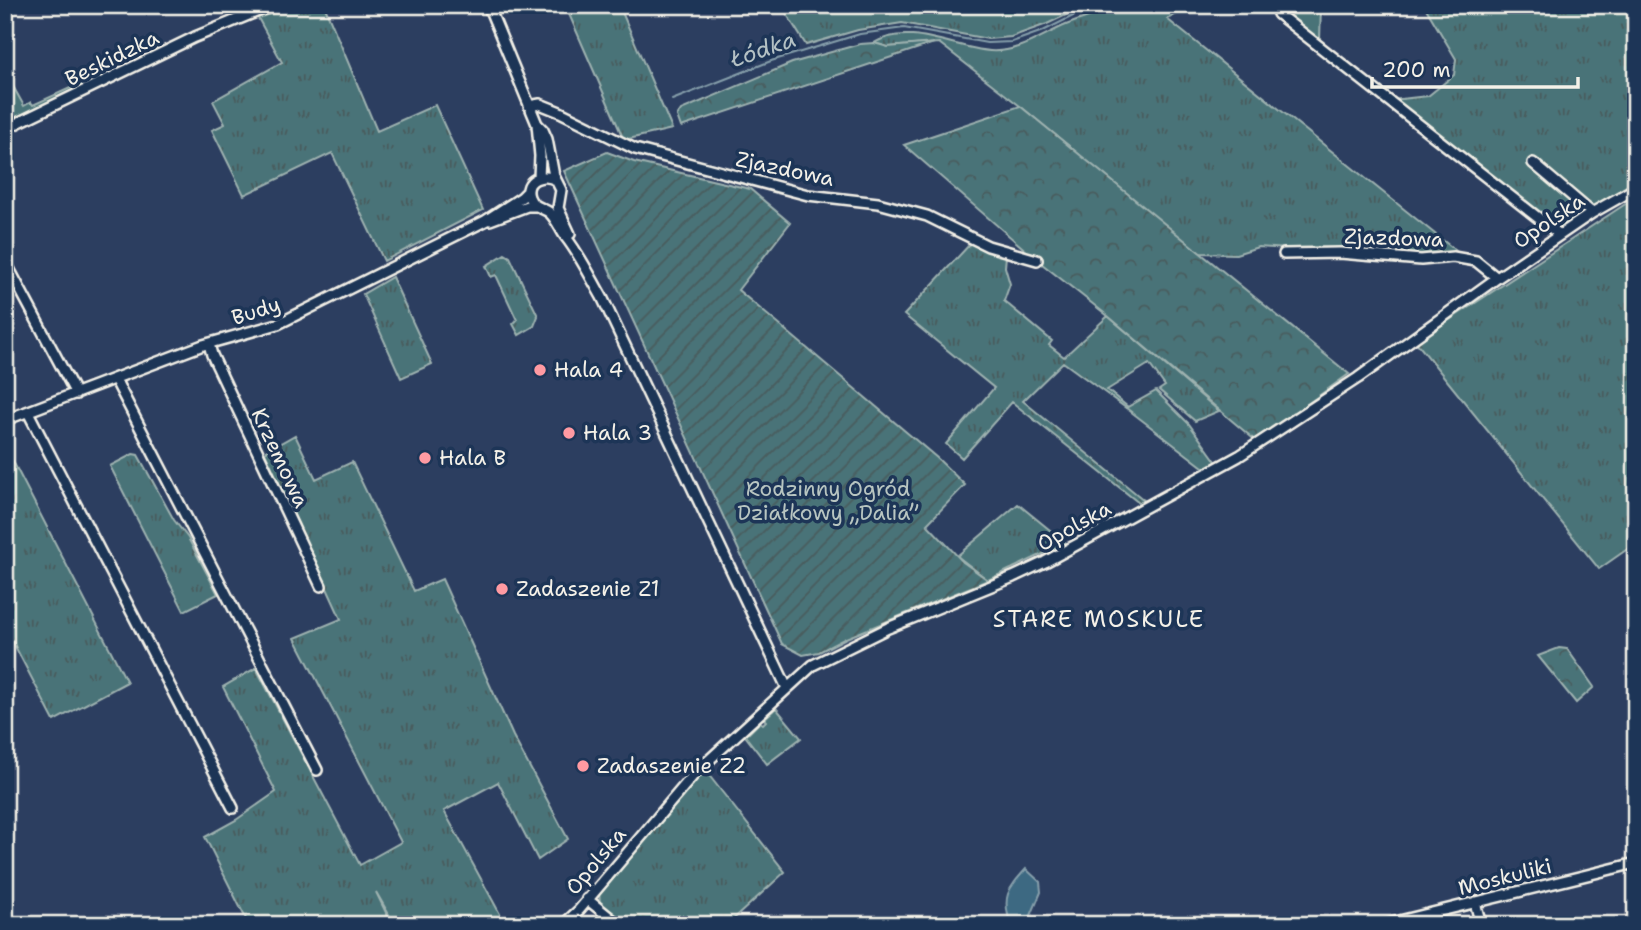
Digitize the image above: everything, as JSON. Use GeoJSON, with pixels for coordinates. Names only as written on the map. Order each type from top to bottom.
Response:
{"type":"FeatureCollection","features":[{"type":"Feature","properties":{"kind":"street","name":"Beskidzka"},"geometry":{"type":"LineString","coordinates":[[5,129],[195,37],[273,5]]}},
{"type":"Feature","properties":{"kind":"street"},"geometry":{"type":"LineString","coordinates":[[488,5],[537,124],[541,164],[539,177]]}},
{"type":"Feature","properties":{"kind":"street"},"geometry":{"type":"LineString","coordinates":[[1278,14],[1560,235]]}},
{"type":"Feature","properties":{"kind":"street","name":"Zjazdowa"},"geometry":{"type":"LineString","coordinates":[[529,106],[540,104],[554,109],[635,149],[808,195],[878,203],[927,216],[988,246],[1037,260]]}},
{"type":"Feature","properties":{"kind":"street"},"geometry":{"type":"LineString","coordinates":[[537,124],[547,139],[556,180],[561,190],[558,208],[572,243],[611,316],[787,688]]}},
{"type":"Feature","properties":{"kind":"street"},"geometry":{"type":"LineString","coordinates":[[1533,163],[1592,212]]}},
{"type":"Feature","properties":{"kind":"street"},"geometry":{"type":"LineString","coordinates":[[556,180],[550,176],[539,177],[533,181],[528,191],[531,201],[551,214],[572,243]]}},
{"type":"Feature","properties":{"kind":"street","name":"Opolska"},"geometry":{"type":"LineString","coordinates":[[563,925],[696,772],[821,659],[1035,567],[1239,456],[1358,378],[1592,212],[1636,188]]}},
{"type":"Feature","properties":{"kind":"street","name":"Budy"},"geometry":{"type":"LineString","coordinates":[[5,420],[209,344],[290,319],[485,221],[528,191]]}},
{"type":"Feature","properties":{"kind":"street"},"geometry":{"type":"LineString","coordinates":[[540,207],[550,207],[559,200]]}},
{"type":"Feature","properties":{"kind":"street","name":"Budy"},"geometry":{"type":"LineString","coordinates":[[485,221],[497,219],[527,206],[540,207]]}},
{"type":"Feature","properties":{"kind":"street","name":"Zjazdowa"},"geometry":{"type":"LineString","coordinates":[[1284,254],[1340,253],[1421,260],[1453,257],[1476,261],[1497,278]]}},
{"type":"Feature","properties":{"kind":"street"},"geometry":{"type":"LineString","coordinates":[[5,261],[76,394]]}},
{"type":"Feature","properties":{"kind":"street","name":"Krzemowa"},"geometry":{"type":"LineString","coordinates":[[209,344],[321,586]]}},
{"type":"Feature","properties":{"kind":"street"},"geometry":{"type":"LineString","coordinates":[[115,379],[317,770]]}},
{"type":"Feature","properties":{"kind":"street"},"geometry":{"type":"LineString","coordinates":[[28,412],[233,808]]}},
{"type":"Feature","properties":{"kind":"street","name":"Moskuliki"},"geometry":{"type":"LineString","coordinates":[[1383,925],[1636,863]]}},
{"type":"Feature","properties":{"kind":"street"},"geometry":{"type":"LineString","coordinates":[[587,899],[619,925]]}},
{"type":"Feature","properties":{"kind":"street"},"geometry":{"type":"LineString","coordinates":[[1475,902],[1480,925]]}},
{"type":"Feature","properties":{"kind":"green space"},"geometry":{"type":"Polygon","coordinates":[[[294,5],[324,5],[377,131],[435,105],[483,210],[384,261],[332,153],[244,195],[212,130],[225,124],[213,101],[282,62],[258,18],[294,5]]]}},
{"type":"Feature","properties":{"kind":"green space"},"geometry":{"type":"Polygon","coordinates":[[[565,5],[619,5],[672,129],[624,140],[565,5]]]}},
{"type":"Feature","properties":{"kind":"green space"},"geometry":{"type":"Polygon","coordinates":[[[781,5],[1087,5],[1011,37],[988,39],[902,23],[858,30],[806,45],[781,5]]]}},
{"type":"Feature","properties":{"kind":"green space"},"geometry":{"type":"Polygon","coordinates":[[[1128,5],[1194,5],[1167,19],[1460,254],[1402,256],[1336,249],[1258,247],[1236,254],[1199,253],[939,43],[888,47],[874,43],[902,35],[1000,51],[1020,46],[1074,22],[1128,5]]]}},
{"type":"Feature","properties":{"kind":"green space"},"geometry":{"type":"Polygon","coordinates":[[[1274,5],[1321,5],[1320,41],[1274,5]]]}},
{"type":"Feature","properties":{"kind":"green space"},"geometry":{"type":"Polygon","coordinates":[[[1424,5],[1636,5],[1636,180],[1558,228],[1392,100],[1428,96],[1454,75],[1456,59],[1424,5]]]}},
{"type":"Feature","properties":{"kind":"green space"},"geometry":{"type":"Polygon","coordinates":[[[874,43],[888,47],[934,43],[681,127],[677,116],[681,110],[792,63],[860,44],[874,43]]]}},
{"type":"Feature","properties":{"kind":"green space"},"geometry":{"type":"Polygon","coordinates":[[[5,72],[24,106],[31,102],[33,105],[92,78],[93,81],[5,123],[5,72]]]}},
{"type":"Feature","properties":{"kind":"green space"},"geometry":{"type":"Polygon","coordinates":[[[1020,106],[1349,374],[1256,441],[1037,260],[904,145],[1020,106]]]}},
{"type":"Feature","properties":{"kind":"green space","name":"Rodzinny Ogród Działkowy „Dalia”"},"geometry":{"type":"Polygon","coordinates":[[[607,152],[634,162],[750,189],[790,223],[738,290],[937,458],[965,485],[927,524],[963,562],[988,580],[846,638],[819,652],[803,655],[782,644],[564,171],[607,152]]]}},
{"type":"Feature","properties":{"kind":"green space"},"geometry":{"type":"Polygon","coordinates":[[[1636,197],[1636,543],[1599,569],[1416,342],[1636,197]]]}},
{"type":"Feature","properties":{"kind":"green space"},"geometry":{"type":"Polygon","coordinates":[[[971,243],[1006,256],[1005,267],[1010,284],[1004,301],[1052,341],[1049,345],[1064,357],[1108,316],[1219,411],[1195,421],[1159,390],[1165,386],[1149,364],[1107,390],[1128,407],[1126,408],[1063,362],[1023,401],[1144,500],[1139,503],[1012,402],[962,458],[946,444],[994,388],[904,315],[971,243]]]}},
{"type":"Feature","properties":{"kind":"green space"},"geometry":{"type":"Polygon","coordinates":[[[505,254],[510,257],[538,316],[534,326],[519,335],[513,324],[517,320],[496,275],[491,277],[486,266],[505,254]]]}},
{"type":"Feature","properties":{"kind":"green space"},"geometry":{"type":"Polygon","coordinates":[[[392,277],[432,364],[401,378],[363,294],[392,277]]]}},
{"type":"Feature","properties":{"kind":"green space"},"geometry":{"type":"Polygon","coordinates":[[[1156,391],[1189,424],[1218,464],[1211,468],[1203,467],[1126,408],[1156,391]]]}},
{"type":"Feature","properties":{"kind":"green space"},"geometry":{"type":"Polygon","coordinates":[[[295,435],[316,479],[352,462],[414,591],[442,579],[513,736],[568,839],[538,860],[498,782],[444,811],[506,925],[395,925],[376,892],[392,925],[249,925],[205,837],[236,820],[276,792],[223,687],[256,668],[360,865],[401,842],[295,638],[341,619],[265,452],[295,435]]]}},
{"type":"Feature","properties":{"kind":"green space"},"geometry":{"type":"Polygon","coordinates":[[[5,446],[127,682],[54,721],[5,627],[5,446]]]}},
{"type":"Feature","properties":{"kind":"green space"},"geometry":{"type":"Polygon","coordinates":[[[133,454],[138,455],[218,594],[184,611],[110,466],[133,454]]]}},
{"type":"Feature","properties":{"kind":"green space"},"geometry":{"type":"Polygon","coordinates":[[[1018,504],[1066,543],[988,580],[957,556],[1018,504]]]}},
{"type":"Feature","properties":{"kind":"green space"},"geometry":{"type":"Polygon","coordinates":[[[1559,648],[1567,649],[1594,687],[1576,703],[1538,656],[1559,648]]]}},
{"type":"Feature","properties":{"kind":"green space"},"geometry":{"type":"Polygon","coordinates":[[[776,708],[801,738],[767,764],[743,733],[746,730],[749,733],[760,722],[763,724],[766,721],[764,719],[776,708]]]}},
{"type":"Feature","properties":{"kind":"green space"},"geometry":{"type":"Polygon","coordinates":[[[704,769],[785,872],[727,925],[623,925],[600,904],[599,891],[704,769]]]}},
{"type":"Feature","properties":{"kind":"water"},"geometry":{"type":"Polygon","coordinates":[[[1026,869],[1040,882],[1041,892],[1027,925],[1011,925],[1007,907],[1008,894],[1026,869]]]}},
{"type":"Feature","properties":{"kind":"waterway","name":"Łódka"},"geometry":{"type":"LineString","coordinates":[[672,100],[771,61],[860,34],[904,28],[987,43],[1012,42],[1043,31],[1083,11],[1110,5]]}},
{"type":"Feature","properties":{"kind":"place","name":"Hala 4"},"geometry":{"type":"Point","coordinates":[540,370]}},
{"type":"Feature","properties":{"kind":"place","name":"Hala 3"},"geometry":{"type":"Point","coordinates":[569,433]}},
{"type":"Feature","properties":{"kind":"place","name":"Hala B"},"geometry":{"type":"Point","coordinates":[425,458]}},
{"type":"Feature","properties":{"kind":"place","name":"Zadaszenie Z1"},"geometry":{"type":"Point","coordinates":[502,589]}},
{"type":"Feature","properties":{"kind":"place","name":"Zadaszenie Z2"},"geometry":{"type":"Point","coordinates":[583,766]}},
{"type":"Feature","properties":{"kind":"district","name":"STARE MOSKULE"},"geometry":{"type":"Point","coordinates":[1099,619]}}]}
